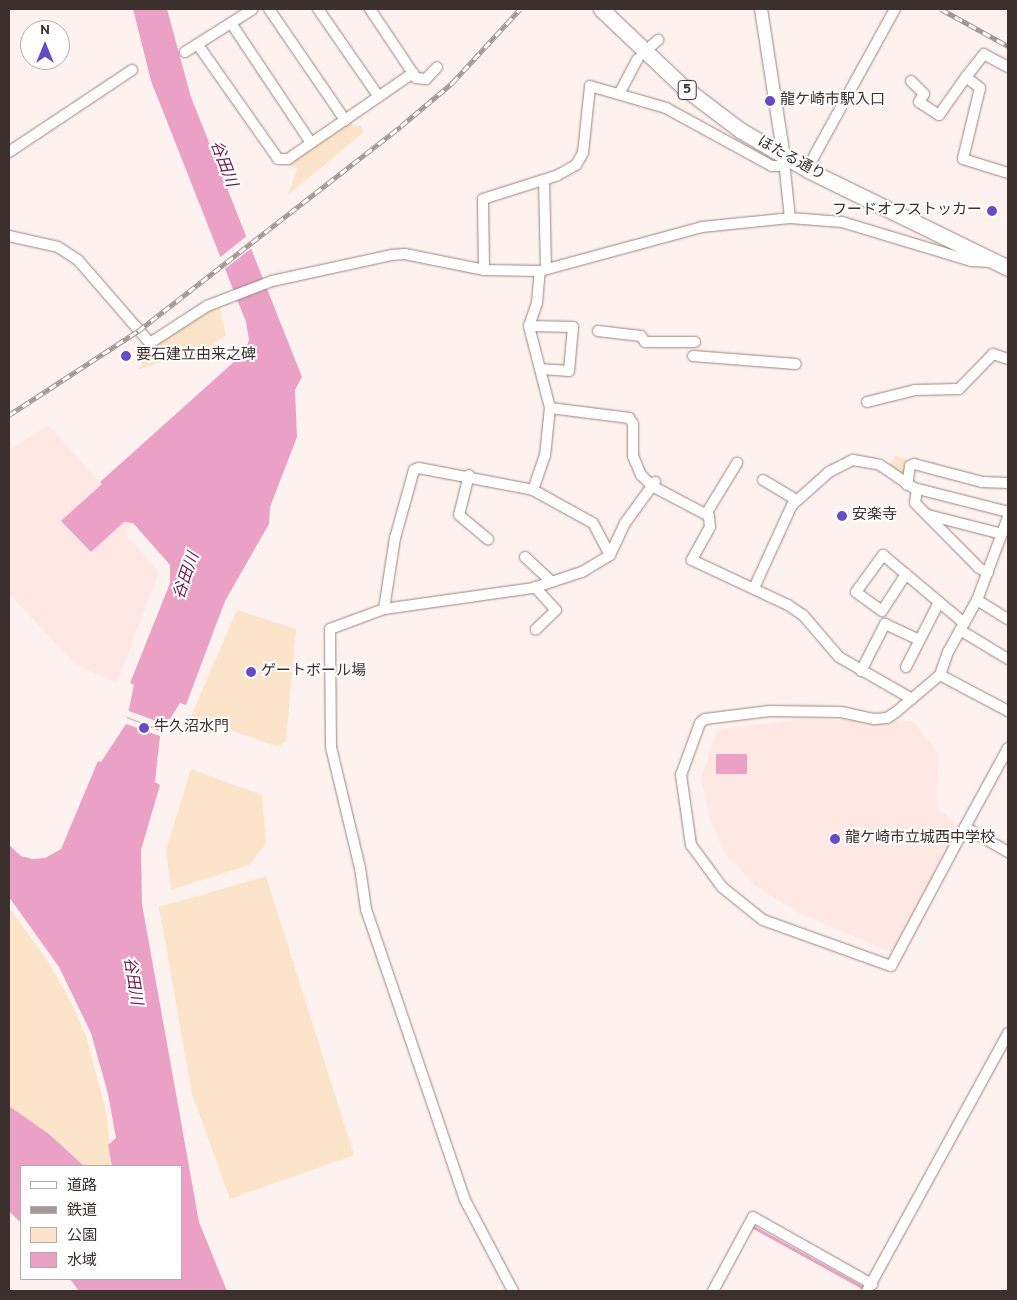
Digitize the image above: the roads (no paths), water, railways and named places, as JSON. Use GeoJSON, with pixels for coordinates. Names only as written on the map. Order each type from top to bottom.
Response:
{"type":"FeatureCollection","features":[{"type":"Feature","properties":{"kind":"main road","name":"ほたる通り"},"geometry":{"type":"LineString","coordinates":[[601,9],[682,86],[784,161],[807,169],[1002,265]]}},
{"type":"Feature","properties":{"kind":"street"},"geometry":{"type":"LineString","coordinates":[[185,52],[231,23],[240,12],[253,9]]}},
{"type":"Feature","properties":{"kind":"street"},"geometry":{"type":"LineString","coordinates":[[269,9],[345,120]]}},
{"type":"Feature","properties":{"kind":"street"},"geometry":{"type":"LineString","coordinates":[[318,9],[379,97]]}},
{"type":"Feature","properties":{"kind":"street"},"geometry":{"type":"LineString","coordinates":[[370,9],[413,74],[426,79],[437,67]]}},
{"type":"Feature","properties":{"kind":"street"},"geometry":{"type":"LineString","coordinates":[[761,9],[784,161],[790,218]]}},
{"type":"Feature","properties":{"kind":"street"},"geometry":{"type":"LineString","coordinates":[[807,169],[895,9]]}},
{"type":"Feature","properties":{"kind":"street"},"geometry":{"type":"LineString","coordinates":[[231,23],[311,143]]}},
{"type":"Feature","properties":{"kind":"street"},"geometry":{"type":"LineString","coordinates":[[198,45],[278,158],[288,159],[413,74]]}},
{"type":"Feature","properties":{"kind":"street"},"geometry":{"type":"LineString","coordinates":[[911,81],[924,94],[919,102],[939,115],[984,54],[1008,67]]}},
{"type":"Feature","properties":{"kind":"street"},"geometry":{"type":"LineString","coordinates":[[619,94],[638,59]]}},
{"type":"Feature","properties":{"kind":"street"},"geometry":{"type":"LineString","coordinates":[[9,152],[132,70]]}},
{"type":"Feature","properties":{"kind":"street"},"geometry":{"type":"LineString","coordinates":[[966,77],[980,88],[963,158],[1008,173]]}},
{"type":"Feature","properties":{"kind":"street"},"geometry":{"type":"LineString","coordinates":[[484,270],[483,200],[544,180],[576,165],[584,153],[590,86],[666,108],[772,166],[784,161]]}},
{"type":"Feature","properties":{"kind":"street"},"geometry":{"type":"LineString","coordinates":[[533,490],[545,456],[550,408],[542,369],[529,326],[538,303],[543,270],[544,180]]}},
{"type":"Feature","properties":{"kind":"street"},"geometry":{"type":"LineString","coordinates":[[9,236],[58,247],[74,256],[150,343],[207,306],[228,297],[272,281],[358,260],[405,254],[484,270],[543,270],[702,227],[790,218],[842,222],[971,261],[1002,265]]}},
{"type":"Feature","properties":{"kind":"street"},"geometry":{"type":"LineString","coordinates":[[529,326],[573,327],[569,371],[542,369]]}},
{"type":"Feature","properties":{"kind":"street"},"geometry":{"type":"LineString","coordinates":[[598,331],[641,336],[644,342],[695,342]]}},
{"type":"Feature","properties":{"kind":"street"},"geometry":{"type":"LineString","coordinates":[[867,402],[916,390],[959,389],[993,354],[1008,359]]}},
{"type":"Feature","properties":{"kind":"street"},"geometry":{"type":"LineString","coordinates":[[692,356],[796,364]]}},
{"type":"Feature","properties":{"kind":"street"},"geometry":{"type":"LineString","coordinates":[[550,408],[630,418],[636,466],[654,484],[706,514],[710,527],[692,560],[754,588],[803,615],[830,650],[860,671],[912,699]]}},
{"type":"Feature","properties":{"kind":"street"},"geometry":{"type":"LineString","coordinates":[[754,588],[796,500],[829,472],[852,460],[880,465],[917,489],[1008,512]]}},
{"type":"Feature","properties":{"kind":"street"},"geometry":{"type":"LineString","coordinates":[[706,514],[737,463]]}},
{"type":"Feature","properties":{"kind":"street"},"geometry":{"type":"LineString","coordinates":[[907,484],[910,466],[914,464],[982,482],[1008,484]]}},
{"type":"Feature","properties":{"kind":"street"},"geometry":{"type":"LineString","coordinates":[[384,609],[395,538],[414,470],[419,468],[469,476],[533,490],[593,523],[610,555]]}},
{"type":"Feature","properties":{"kind":"street"},"geometry":{"type":"LineString","coordinates":[[469,476],[459,515],[488,539]]}},
{"type":"Feature","properties":{"kind":"street"},"geometry":{"type":"LineString","coordinates":[[763,480],[796,500]]}},
{"type":"Feature","properties":{"kind":"street"},"geometry":{"type":"LineString","coordinates":[[514,1291],[465,1200],[432,1111],[366,909],[360,868],[331,747],[330,629],[384,609],[535,587],[582,572],[610,555],[625,523],[654,484]]}},
{"type":"Feature","properties":{"kind":"street"},"geometry":{"type":"LineString","coordinates":[[917,489],[914,500],[979,568],[988,573]]}},
{"type":"Feature","properties":{"kind":"street"},"geometry":{"type":"LineString","coordinates":[[927,515],[1002,534]]}},
{"type":"Feature","properties":{"kind":"street"},"geometry":{"type":"LineString","coordinates":[[1008,518],[988,573],[940,676],[884,719],[808,710],[770,711],[701,721],[681,778],[691,845],[722,886],[763,920],[891,966],[1008,748]]}},
{"type":"Feature","properties":{"kind":"street"},"geometry":{"type":"LineString","coordinates":[[906,574],[882,610],[856,592],[883,555],[906,574],[939,602],[962,626],[1008,658]]}},
{"type":"Feature","properties":{"kind":"street"},"geometry":{"type":"LineString","coordinates":[[525,557],[551,581]]}},
{"type":"Feature","properties":{"kind":"street"},"geometry":{"type":"LineString","coordinates":[[535,587],[556,610],[536,629]]}},
{"type":"Feature","properties":{"kind":"street"},"geometry":{"type":"LineString","coordinates":[[976,600],[1008,619]]}},
{"type":"Feature","properties":{"kind":"street"},"geometry":{"type":"LineString","coordinates":[[906,667],[939,602]]}},
{"type":"Feature","properties":{"kind":"street"},"geometry":{"type":"LineString","coordinates":[[860,671],[885,624],[920,640]]}},
{"type":"Feature","properties":{"kind":"street"},"geometry":{"type":"LineString","coordinates":[[940,676],[1008,711]]}},
{"type":"Feature","properties":{"kind":"street"},"geometry":{"type":"LineString","coordinates":[[965,827],[1008,852]]}},
{"type":"Feature","properties":{"kind":"street"},"geometry":{"type":"LineString","coordinates":[[713,1291],[753,1217],[869,1288],[1008,1033]]}},
{"type":"Feature","properties":{"kind":"water","name":"谷田川"},"geometry":{"type":"Polygon","coordinates":[[[133,9],[167,9],[191,97],[302,377],[295,390],[297,437],[270,507],[269,524],[225,601],[186,705],[180,703],[162,732],[127,718],[134,685],[130,683],[170,583],[170,565],[133,523],[124,522],[91,552],[61,521],[102,484],[100,482],[245,352],[249,340],[246,322],[151,81],[133,9]]]}},
{"type":"Feature","properties":{"kind":"water","name":"谷田川"},"geometry":{"type":"Polygon","coordinates":[[[126,724],[160,736],[155,782],[160,785],[141,850],[142,904],[199,1222],[227,1291],[79,1291],[71,1280],[182,1280],[182,1165],[112,1165],[108,1145],[116,1138],[108,1094],[91,1033],[59,967],[9,897],[9,845],[21,856],[32,859],[45,858],[61,849],[98,761],[101,762],[126,724]]]}},
{"type":"Feature","properties":{"kind":"water"},"geometry":{"type":"Polygon","coordinates":[[[716,754],[747,754],[747,774],[716,774],[716,754]]]}},
{"type":"Feature","properties":{"kind":"water"},"geometry":{"type":"Polygon","coordinates":[[[9,1106],[49,1134],[83,1165],[20,1165],[20,1222],[9,1211],[9,1106]]]}},
{"type":"Feature","properties":{"kind":"waterway"},"geometry":{"type":"LineString","coordinates":[[752,1226],[864,1288]]}},
{"type":"Feature","properties":{"kind":"railway"},"geometry":{"type":"LineString","coordinates":[[9,415],[138,331],[401,126],[452,83],[520,9]]}},
{"type":"Feature","properties":{"kind":"railway"},"geometry":{"type":"LineString","coordinates":[[941,9],[1008,46]]}},
{"type":"Feature","properties":{"kind":"place","name":"龍ケ崎市駅入口"},"geometry":{"type":"Point","coordinates":[770,101]}},
{"type":"Feature","properties":{"kind":"place","name":"フードオフストッカー"},"geometry":{"type":"Point","coordinates":[992,211]}},
{"type":"Feature","properties":{"kind":"place","name":"要石建立由来之碑"},"geometry":{"type":"Point","coordinates":[126,356]}},
{"type":"Feature","properties":{"kind":"place","name":"安楽寺"},"geometry":{"type":"Point","coordinates":[842,516]}},
{"type":"Feature","properties":{"kind":"place","name":"ゲートボール場"},"geometry":{"type":"Point","coordinates":[251,672]}},
{"type":"Feature","properties":{"kind":"place","name":"牛久沼水門"},"geometry":{"type":"Point","coordinates":[144,728]}},
{"type":"Feature","properties":{"kind":"place","name":"龍ケ崎市立城西中学校"},"geometry":{"type":"Point","coordinates":[835,839]}}]}
